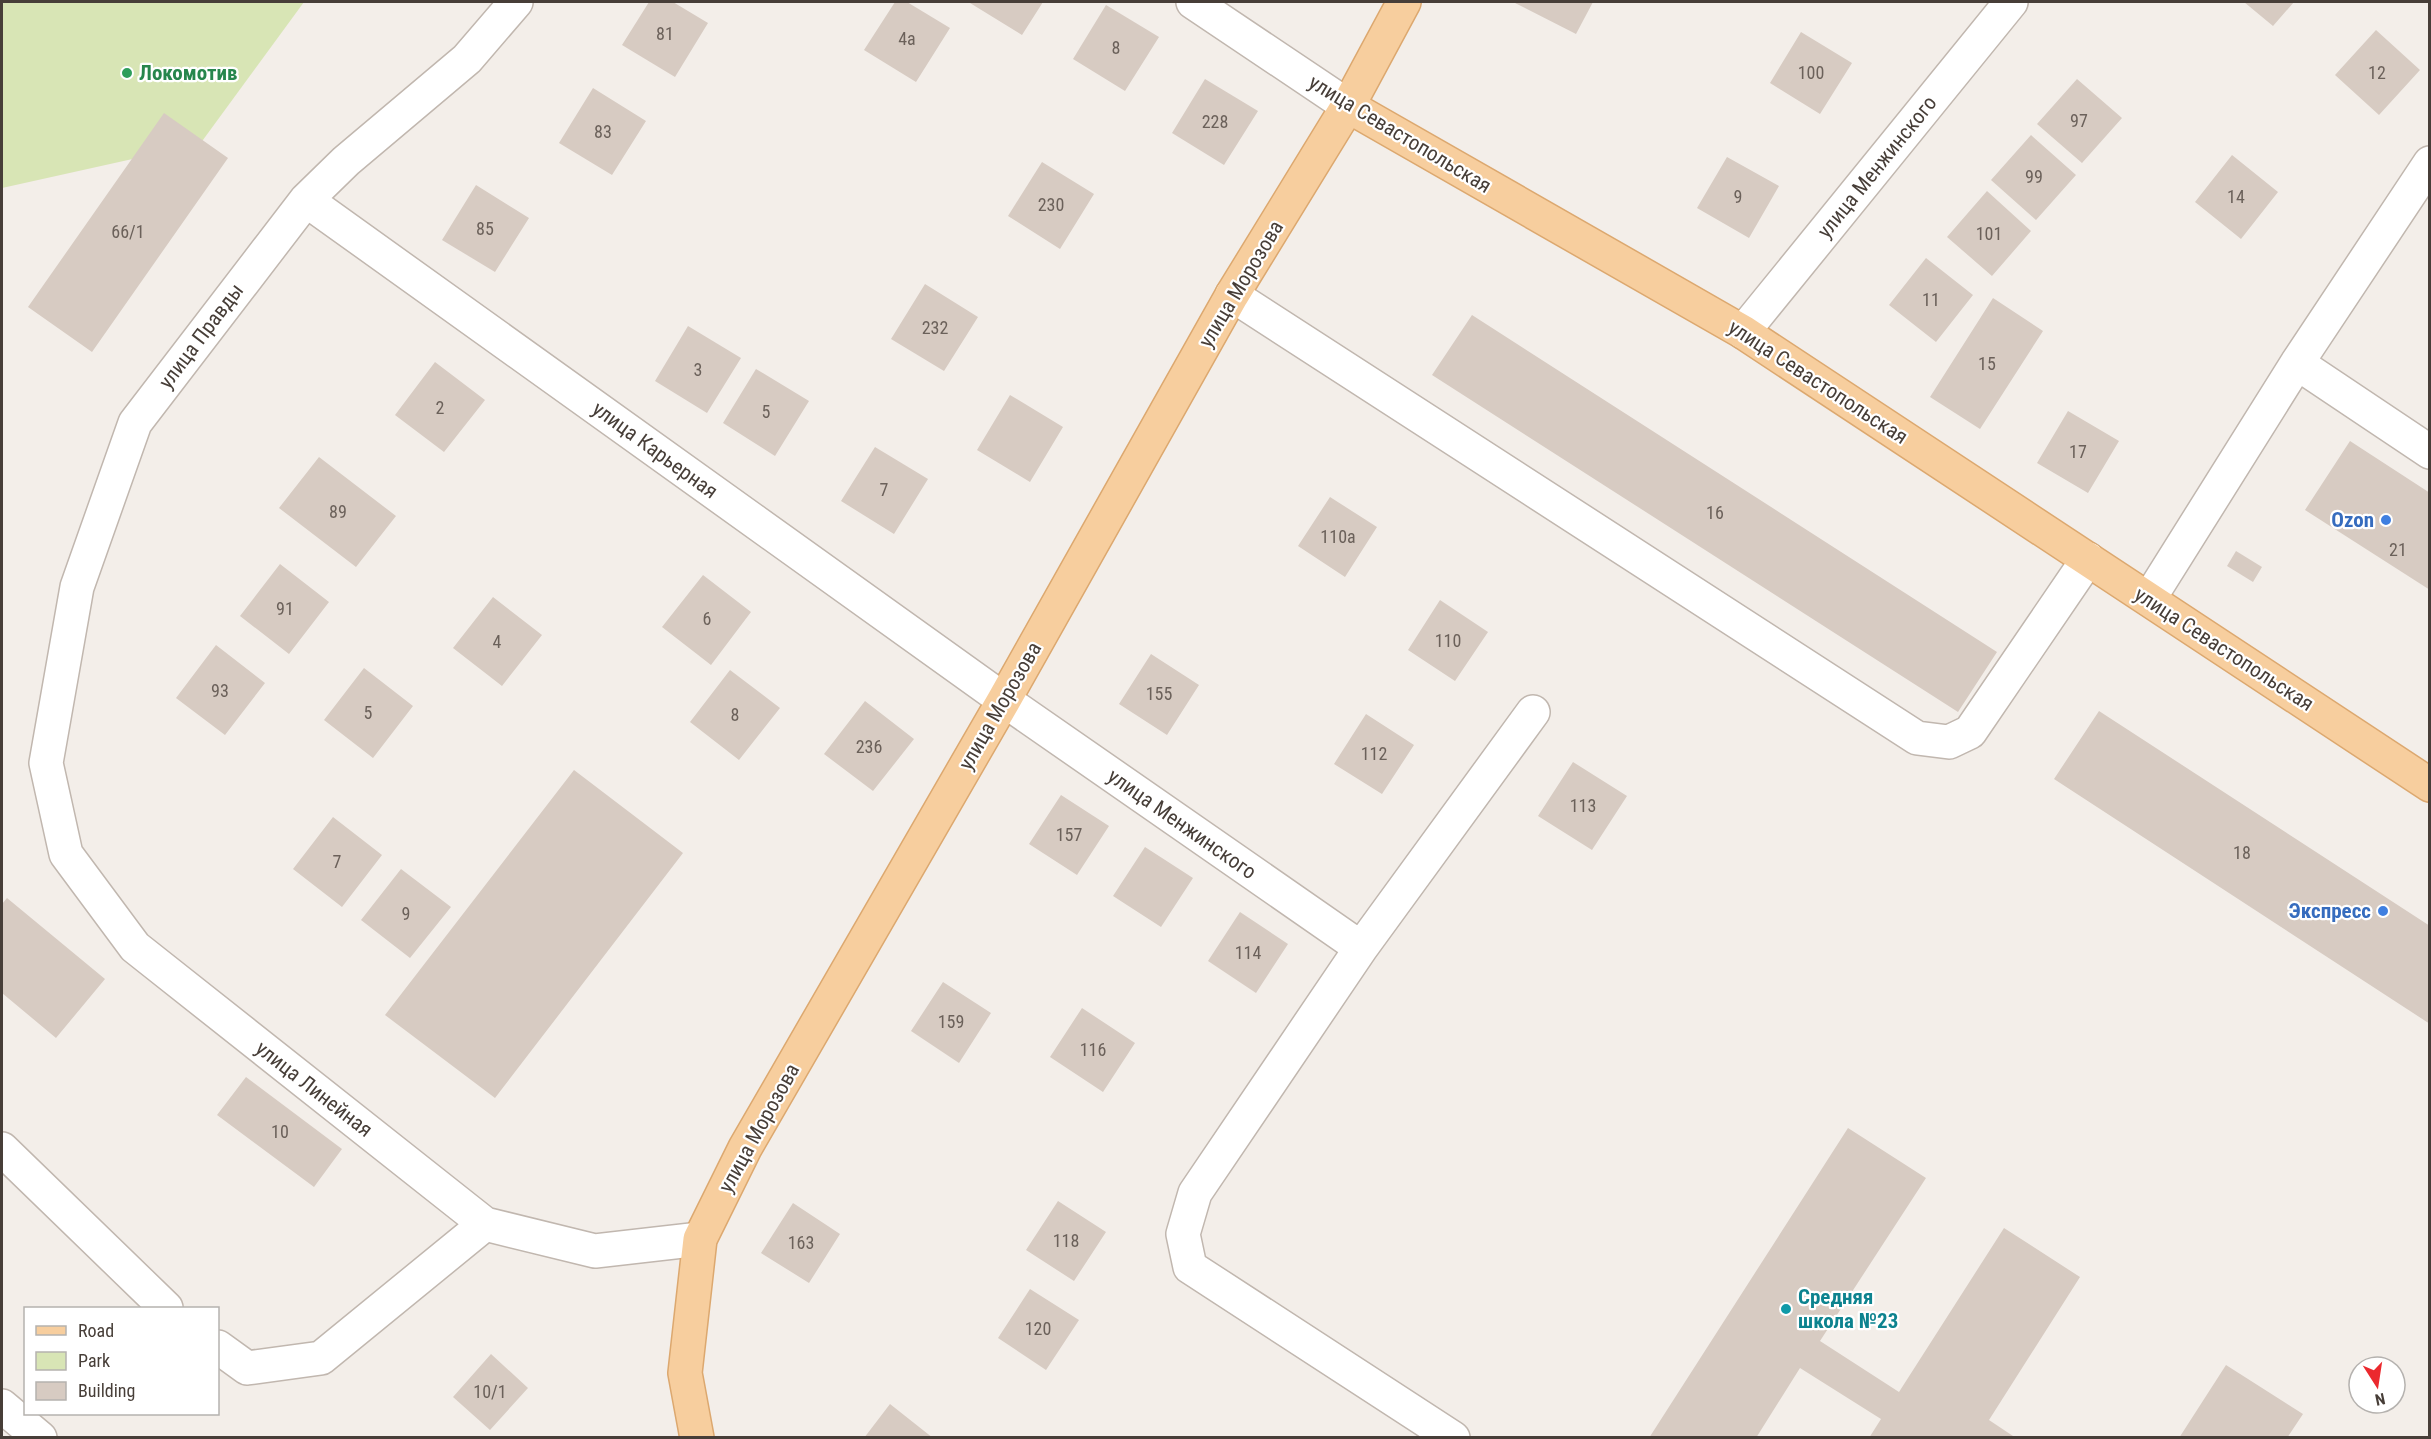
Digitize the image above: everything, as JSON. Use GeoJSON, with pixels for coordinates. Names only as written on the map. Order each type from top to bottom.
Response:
{"type":"FeatureCollection","features":[{"type":"Feature","properties":{"kind":"main road","name":"улица Морозова"},"geometry":{"type":"LineString","coordinates":[[697,1437],[685,1373],[700,1239],[745,1148],[1004,700],[1232,296],[1348,106],[1404,2]]}},
{"type":"Feature","properties":{"kind":"main road","name":"улица Севастопольская"},"geometry":{"type":"LineString","coordinates":[[1348,106],[1743,332],[2430,785]]}},
{"type":"Feature","properties":{"kind":"street","name":"улица Правды"},"geometry":{"type":"LineString","coordinates":[[46,763],[77,587],[135,423],[306,200],[346,161],[467,59],[516,2]]}},
{"type":"Feature","properties":{"kind":"street","name":"улица Севастопольская"},"geometry":{"type":"LineString","coordinates":[[1193,2],[1348,106]]}},
{"type":"Feature","properties":{"kind":"street","name":"улица Менжинского"},"geometry":{"type":"LineString","coordinates":[[1743,332],[2011,2]]}},
{"type":"Feature","properties":{"kind":"street"},"geometry":{"type":"LineString","coordinates":[[2148,599],[2297,363],[2430,163]]}},
{"type":"Feature","properties":{"kind":"street","name":"улица Карьерная"},"geometry":{"type":"LineString","coordinates":[[306,200],[1004,700]]}},
{"type":"Feature","properties":{"kind":"street"},"geometry":{"type":"LineString","coordinates":[[1232,296],[1917,738],[1949,742],[1970,732],[2088,559]]}},
{"type":"Feature","properties":{"kind":"street"},"geometry":{"type":"LineString","coordinates":[[2297,363],[2430,452]]}},
{"type":"Feature","properties":{"kind":"street","name":"улица Менжинского"},"geometry":{"type":"LineString","coordinates":[[1004,700],[1361,948]]}},
{"type":"Feature","properties":{"kind":"street"},"geometry":{"type":"LineString","coordinates":[[1453,1437],[1191,1267],[1183,1234],[1195,1192],[1361,948],[1533,712]]}},
{"type":"Feature","properties":{"kind":"street","name":"улица Линейная"},"geometry":{"type":"LineString","coordinates":[[46,763],[66,854],[135,947],[484,1224],[595,1251],[700,1239]]}},
{"type":"Feature","properties":{"kind":"street"},"geometry":{"type":"LineString","coordinates":[[2,1149],[165,1307]]}},
{"type":"Feature","properties":{"kind":"street"},"geometry":{"type":"LineString","coordinates":[[219,1348],[247,1368],[321,1358],[484,1224]]}},
{"type":"Feature","properties":{"kind":"street"},"geometry":{"type":"LineString","coordinates":[[2,1406],[40,1437]]}},
{"type":"Feature","properties":{"kind":"green space","name":"Локомотив"},"geometry":{"type":"Polygon","coordinates":[[[2,2],[304,2],[200,144],[2,188],[2,2]]]}},
{"type":"Feature","properties":{"kind":"building"},"geometry":{"type":"Polygon","coordinates":[[[649,2],[673,2],[708,23],[675,77],[622,45],[649,2]]]}},
{"type":"Feature","properties":{"kind":"building"},"geometry":{"type":"Polygon","coordinates":[[[895,2],[907,2],[950,28],[916,82],[864,50],[895,2]]]}},
{"type":"Feature","properties":{"kind":"building"},"geometry":{"type":"Polygon","coordinates":[[[970,2],[1043,2],[1022,35],[970,2]]]}},
{"type":"Feature","properties":{"kind":"building"},"geometry":{"type":"Polygon","coordinates":[[[1516,2],[1593,2],[1576,34],[1516,2]]]}},
{"type":"Feature","properties":{"kind":"building"},"geometry":{"type":"Polygon","coordinates":[[[2244,2],[2294,2],[2273,26],[2244,2]]]}},
{"type":"Feature","properties":{"kind":"building"},"geometry":{"type":"Polygon","coordinates":[[[1106,5],[1159,37],[1125,91],[1073,59],[1106,5]]]}},
{"type":"Feature","properties":{"kind":"building"},"geometry":{"type":"Polygon","coordinates":[[[2376,30],[2420,70],[2379,115],[2335,75],[2376,30]]]}},
{"type":"Feature","properties":{"kind":"building"},"geometry":{"type":"Polygon","coordinates":[[[1801,32],[1852,63],[1820,114],[1770,83],[1801,32]]]}},
{"type":"Feature","properties":{"kind":"building"},"geometry":{"type":"Polygon","coordinates":[[[1205,79],[1258,111],[1224,165],[1172,133],[1205,79]]]}},
{"type":"Feature","properties":{"kind":"building"},"geometry":{"type":"Polygon","coordinates":[[[2077,79],[2122,118],[2082,163],[2037,124],[2077,79]]]}},
{"type":"Feature","properties":{"kind":"building"},"geometry":{"type":"Polygon","coordinates":[[[593,88],[646,121],[612,175],[559,143],[593,88]]]}},
{"type":"Feature","properties":{"kind":"building"},"geometry":{"type":"Polygon","coordinates":[[[164,113],[228,158],[92,352],[28,307],[164,113]]]}},
{"type":"Feature","properties":{"kind":"building"},"geometry":{"type":"Polygon","coordinates":[[[2031,135],[2076,175],[2036,220],[1991,180],[2031,135]]]}},
{"type":"Feature","properties":{"kind":"building"},"geometry":{"type":"Polygon","coordinates":[[[2232,155],[2278,192],[2241,239],[2195,202],[2232,155]]]}},
{"type":"Feature","properties":{"kind":"building"},"geometry":{"type":"Polygon","coordinates":[[[1727,157],[1779,186],[1749,238],[1697,208],[1727,157]]]}},
{"type":"Feature","properties":{"kind":"building"},"geometry":{"type":"Polygon","coordinates":[[[1042,162],[1094,194],[1060,249],[1008,216],[1042,162]]]}},
{"type":"Feature","properties":{"kind":"building"},"geometry":{"type":"Polygon","coordinates":[[[476,185],[529,218],[495,272],[442,240],[476,185]]]}},
{"type":"Feature","properties":{"kind":"building"},"geometry":{"type":"Polygon","coordinates":[[[1987,191],[2031,231],[1992,276],[1947,237],[1987,191]]]}},
{"type":"Feature","properties":{"kind":"building"},"geometry":{"type":"Polygon","coordinates":[[[1926,258],[1973,295],[1936,342],[1889,305],[1926,258]]]}},
{"type":"Feature","properties":{"kind":"building"},"geometry":{"type":"Polygon","coordinates":[[[925,284],[978,317],[944,371],[891,339],[925,284]]]}},
{"type":"Feature","properties":{"kind":"building"},"geometry":{"type":"Polygon","coordinates":[[[1993,298],[2043,331],[1980,429],[1930,397],[1993,298]]]}},
{"type":"Feature","properties":{"kind":"building"},"geometry":{"type":"Polygon","coordinates":[[[1472,315],[1997,652],[1958,712],[1432,375],[1472,315]]]}},
{"type":"Feature","properties":{"kind":"building"},"geometry":{"type":"Polygon","coordinates":[[[688,326],[741,358],[707,413],[655,381],[688,326]]]}},
{"type":"Feature","properties":{"kind":"building"},"geometry":{"type":"Polygon","coordinates":[[[435,362],[485,400],[444,452],[395,415],[435,362]]]}},
{"type":"Feature","properties":{"kind":"building"},"geometry":{"type":"Polygon","coordinates":[[[756,369],[809,401],[775,456],[723,423],[756,369]]]}},
{"type":"Feature","properties":{"kind":"building"},"geometry":{"type":"Polygon","coordinates":[[[1010,395],[1063,427],[1030,482],[977,450],[1010,395]]]}},
{"type":"Feature","properties":{"kind":"building"},"geometry":{"type":"Polygon","coordinates":[[[2068,411],[2119,441],[2088,493],[2037,463],[2068,411]]]}},
{"type":"Feature","properties":{"kind":"building"},"geometry":{"type":"Polygon","coordinates":[[[2350,441],[2430,493],[2430,590],[2305,510],[2350,441]]]}},
{"type":"Feature","properties":{"kind":"building"},"geometry":{"type":"Polygon","coordinates":[[[875,447],[928,479],[894,534],[841,501],[875,447]]]}},
{"type":"Feature","properties":{"kind":"building"},"geometry":{"type":"Polygon","coordinates":[[[319,457],[396,516],[356,567],[279,508],[319,457]]]}},
{"type":"Feature","properties":{"kind":"building"},"geometry":{"type":"Polygon","coordinates":[[[1330,497],[1377,527],[1345,577],[1298,546],[1330,497]]]}},
{"type":"Feature","properties":{"kind":"building"},"geometry":{"type":"Polygon","coordinates":[[[2236,551],[2262,567],[2253,582],[2227,566],[2236,551]]]}},
{"type":"Feature","properties":{"kind":"building"},"geometry":{"type":"Polygon","coordinates":[[[280,564],[329,602],[289,654],[240,616],[280,564]]]}},
{"type":"Feature","properties":{"kind":"building"},"geometry":{"type":"Polygon","coordinates":[[[703,575],[751,612],[711,665],[662,627],[703,575]]]}},
{"type":"Feature","properties":{"kind":"building"},"geometry":{"type":"Polygon","coordinates":[[[493,597],[542,635],[502,686],[453,648],[493,597]]]}},
{"type":"Feature","properties":{"kind":"building"},"geometry":{"type":"Polygon","coordinates":[[[1440,600],[1488,632],[1455,681],[1408,650],[1440,600]]]}},
{"type":"Feature","properties":{"kind":"building"},"geometry":{"type":"Polygon","coordinates":[[[216,645],[265,683],[225,735],[176,698],[216,645]]]}},
{"type":"Feature","properties":{"kind":"building"},"geometry":{"type":"Polygon","coordinates":[[[1151,654],[1199,685],[1167,735],[1119,704],[1151,654]]]}},
{"type":"Feature","properties":{"kind":"building"},"geometry":{"type":"Polygon","coordinates":[[[364,668],[413,706],[373,758],[324,720],[364,668]]]}},
{"type":"Feature","properties":{"kind":"building"},"geometry":{"type":"Polygon","coordinates":[[[730,670],[780,708],[739,760],[690,722],[730,670]]]}},
{"type":"Feature","properties":{"kind":"building"},"geometry":{"type":"Polygon","coordinates":[[[865,701],[914,739],[873,791],[824,754],[865,701]]]}},
{"type":"Feature","properties":{"kind":"building"},"geometry":{"type":"Polygon","coordinates":[[[2099,711],[2430,926],[2430,1024],[2054,779],[2099,711]]]}},
{"type":"Feature","properties":{"kind":"building"},"geometry":{"type":"Polygon","coordinates":[[[1366,714],[1414,745],[1382,794],[1334,764],[1366,714]]]}},
{"type":"Feature","properties":{"kind":"building"},"geometry":{"type":"Polygon","coordinates":[[[1573,762],[1627,796],[1592,850],[1538,816],[1573,762]]]}},
{"type":"Feature","properties":{"kind":"building"},"geometry":{"type":"Polygon","coordinates":[[[574,770],[683,853],[495,1098],[385,1015],[574,770]]]}},
{"type":"Feature","properties":{"kind":"building"},"geometry":{"type":"Polygon","coordinates":[[[1061,795],[1109,826],[1077,875],[1029,844],[1061,795]]]}},
{"type":"Feature","properties":{"kind":"building"},"geometry":{"type":"Polygon","coordinates":[[[333,817],[382,855],[342,907],[293,869],[333,817]]]}},
{"type":"Feature","properties":{"kind":"building"},"geometry":{"type":"Polygon","coordinates":[[[1145,847],[1193,878],[1161,927],[1113,896],[1145,847]]]}},
{"type":"Feature","properties":{"kind":"building"},"geometry":{"type":"Polygon","coordinates":[[[401,869],[451,907],[410,958],[361,920],[401,869]]]}},
{"type":"Feature","properties":{"kind":"building"},"geometry":{"type":"Polygon","coordinates":[[[7,898],[105,979],[56,1038],[2,993],[2,904],[7,898]]]}},
{"type":"Feature","properties":{"kind":"building"},"geometry":{"type":"Polygon","coordinates":[[[1240,912],[1288,944],[1256,993],[1208,961],[1240,912]]]}},
{"type":"Feature","properties":{"kind":"building"},"geometry":{"type":"Polygon","coordinates":[[[943,982],[991,1013],[959,1063],[911,1031],[943,982]]]}},
{"type":"Feature","properties":{"kind":"building"},"geometry":{"type":"Polygon","coordinates":[[[1082,1008],[1135,1043],[1103,1092],[1050,1057],[1082,1008]]]}},
{"type":"Feature","properties":{"kind":"building"},"geometry":{"type":"Polygon","coordinates":[[[246,1077],[342,1149],[314,1187],[217,1115],[246,1077]]]}},
{"type":"Feature","properties":{"kind":"building","name":"Средняя школа №23"},"geometry":{"type":"Polygon","coordinates":[[[1848,1128],[1926,1178],[1820,1341],[1899,1392],[2004,1228],[2080,1277],[1989,1420],[2016,1438],[1869,1438],[1881,1419],[1800,1368],[1756,1438],[1649,1438],[1848,1128]]]}},
{"type":"Feature","properties":{"kind":"building"},"geometry":{"type":"Polygon","coordinates":[[[1058,1201],[1106,1232],[1074,1281],[1026,1250],[1058,1201]]]}},
{"type":"Feature","properties":{"kind":"building"},"geometry":{"type":"Polygon","coordinates":[[[793,1203],[840,1234],[809,1283],[761,1253],[793,1203]]]}},
{"type":"Feature","properties":{"kind":"building"},"geometry":{"type":"Polygon","coordinates":[[[1030,1289],[1079,1320],[1046,1370],[998,1338],[1030,1289]]]}},
{"type":"Feature","properties":{"kind":"building"},"geometry":{"type":"Polygon","coordinates":[[[491,1354],[528,1388],[490,1430],[453,1397],[491,1354]]]}},
{"type":"Feature","properties":{"kind":"building"},"geometry":{"type":"Polygon","coordinates":[[[2226,1365],[2303,1414],[2287,1438],[2179,1438],[2226,1365]]]}},
{"type":"Feature","properties":{"kind":"building"},"geometry":{"type":"Polygon","coordinates":[[[890,1404],[933,1438],[864,1438],[890,1404]]]}},
{"type":"Feature","properties":{"kind":"place","name":"Локомотив"},"geometry":{"type":"Point","coordinates":[127,73]}},
{"type":"Feature","properties":{"kind":"place","name":"Ozon"},"geometry":{"type":"Point","coordinates":[2386,520]}},
{"type":"Feature","properties":{"kind":"place","name":"Экспресс"},"geometry":{"type":"Point","coordinates":[2383,911]}},
{"type":"Feature","properties":{"kind":"place","name":"Средняя школа №23"},"geometry":{"type":"Point","coordinates":[1786,1309]}}]}
